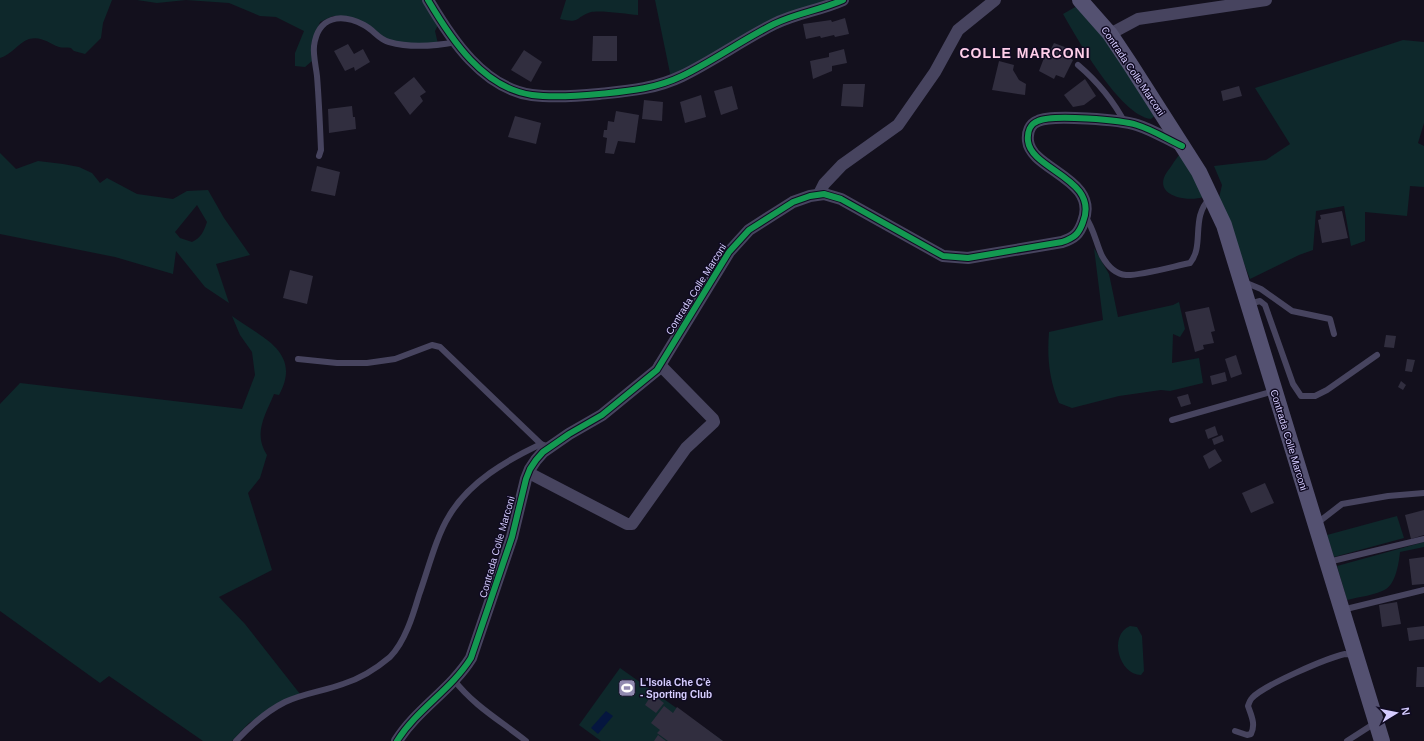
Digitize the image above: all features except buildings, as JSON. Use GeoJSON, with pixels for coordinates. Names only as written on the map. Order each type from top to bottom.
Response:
{"type":"FeatureCollection","features":[{"type":"Feature","properties":{"kind":"street"},"geometry":{"type":"LineString","coordinates":[[428,0],[463,52],[484,72],[508,88],[532,95],[582,95],[656,87],[682,76],[748,37],[779,22],[818,10],[843,0]]}},
{"type":"Feature","properties":{"kind":"street"},"geometry":{"type":"LineString","coordinates":[[819,194],[824,184],[842,165],[898,125],[934,72],[958,30],[995,0]]}},
{"type":"Feature","properties":{"kind":"street","name":"Contrada Colle Marconi"},"geometry":{"type":"LineString","coordinates":[[1080,0],[1110,34],[1199,172],[1224,225],[1375,723],[1382,741]]}},
{"type":"Feature","properties":{"kind":"street"},"geometry":{"type":"LineString","coordinates":[[1110,34],[1138,19],[1266,0]]}},
{"type":"Feature","properties":{"kind":"street"},"geometry":{"type":"LineString","coordinates":[[1086,216],[1085,205],[1075,186],[1045,163],[1030,148],[1028,134],[1031,125],[1037,121],[1049,118],[1125,122],[1138,125],[1182,146]]}},
{"type":"Feature","properties":{"kind":"street","name":"Contrada Colle Marconi"},"geometry":{"type":"LineString","coordinates":[[397,741],[410,724],[454,680],[471,658],[512,537],[529,472],[545,445],[602,415],[657,370],[703,297],[717,270],[729,252],[749,230],[793,202],[819,194],[824,194],[841,199],[943,256],[968,258],[1062,242],[1074,238],[1086,216]]}},
{"type":"Feature","properties":{"kind":"street"},"geometry":{"type":"LineString","coordinates":[[529,472],[627,524],[632,524],[686,448],[714,422],[713,419],[660,365]]}},
{"type":"Feature","properties":{"kind":"lane"},"geometry":{"type":"LineString","coordinates":[[320,156],[321,150],[314,46],[321,26],[329,20],[346,19],[365,25],[381,39],[389,42],[404,45],[425,45],[456,42]]}},
{"type":"Feature","properties":{"kind":"lane"},"geometry":{"type":"LineString","coordinates":[[1078,65],[1108,95],[1125,122]]}},
{"type":"Feature","properties":{"kind":"lane"},"geometry":{"type":"LineString","coordinates":[[1086,216],[1092,226],[1103,257],[1110,268],[1126,275],[1190,263],[1196,256],[1197,224],[1202,206],[1211,197]]}},
{"type":"Feature","properties":{"kind":"lane"},"geometry":{"type":"LineString","coordinates":[[1241,281],[1260,289],[1292,311],[1330,320],[1334,334]]}},
{"type":"Feature","properties":{"kind":"lane"},"geometry":{"type":"LineString","coordinates":[[1248,304],[1260,301],[1265,305],[1293,384],[1301,396],[1315,396],[1327,390],[1377,355]]}},
{"type":"Feature","properties":{"kind":"lane"},"geometry":{"type":"LineString","coordinates":[[236,741],[251,725],[285,702],[313,692],[344,684],[366,674],[390,656],[408,628],[432,557],[449,515],[470,490],[500,466],[545,445],[440,347],[432,345],[395,358],[367,363],[337,363],[298,359]]}},
{"type":"Feature","properties":{"kind":"lane"},"geometry":{"type":"LineString","coordinates":[[1172,420],[1274,391]]}},
{"type":"Feature","properties":{"kind":"lane"},"geometry":{"type":"LineString","coordinates":[[1315,525],[1342,504],[1388,496],[1424,494]]}},
{"type":"Feature","properties":{"kind":"lane"},"geometry":{"type":"LineString","coordinates":[[1326,562],[1424,539]]}},
{"type":"Feature","properties":{"kind":"lane"},"geometry":{"type":"LineString","coordinates":[[1341,610],[1424,590]]}},
{"type":"Feature","properties":{"kind":"lane"},"geometry":{"type":"LineString","coordinates":[[1236,731],[1246,735],[1251,734],[1254,729],[1248,706],[1251,698],[1258,692],[1275,682],[1346,654],[1355,655]]}},
{"type":"Feature","properties":{"kind":"lane"},"geometry":{"type":"LineString","coordinates":[[454,680],[485,712],[526,741]]}},
{"type":"Feature","properties":{"kind":"lane"},"geometry":{"type":"LineString","coordinates":[[1347,741],[1375,723]]}},
{"type":"Feature","properties":{"kind":"green space"},"geometry":{"type":"Polygon","coordinates":[[[0,0],[112,0],[103,23],[101,38],[85,54],[74,51],[71,48],[59,47],[41,39],[34,38],[21,43],[8,54],[0,58],[0,0]]]}},
{"type":"Feature","properties":{"kind":"green space"},"geometry":{"type":"Polygon","coordinates":[[[137,0],[186,0],[157,3],[137,0]]]}},
{"type":"Feature","properties":{"kind":"green space"},"geometry":{"type":"Polygon","coordinates":[[[186,0],[426,0],[439,23],[435,31],[439,48],[394,46],[360,24],[333,16],[320,22],[311,46],[312,61],[305,67],[295,66],[295,53],[304,31],[276,17],[260,16],[229,3],[186,0]]]}},
{"type":"Feature","properties":{"kind":"green space"},"geometry":{"type":"Polygon","coordinates":[[[566,0],[638,0],[638,15],[591,12],[571,21],[560,19],[566,0]]]}},
{"type":"Feature","properties":{"kind":"green space"},"geometry":{"type":"Polygon","coordinates":[[[655,0],[841,0],[671,78],[655,0]]]}},
{"type":"Feature","properties":{"kind":"green space"},"geometry":{"type":"Polygon","coordinates":[[[1077,6],[1121,58],[1157,114],[1151,119],[1139,114],[1126,105],[1113,91],[1089,58],[1063,14],[1077,6]]]}},
{"type":"Feature","properties":{"kind":"green space"},"geometry":{"type":"Polygon","coordinates":[[[1403,40],[1424,42],[1424,123],[1418,143],[1424,146],[1424,187],[1410,186],[1407,216],[1365,212],[1365,241],[1351,246],[1344,206],[1316,211],[1313,250],[1299,255],[1250,279],[1219,198],[1222,185],[1214,166],[1266,160],[1290,144],[1255,88],[1403,40]]]}},
{"type":"Feature","properties":{"kind":"green space"},"geometry":{"type":"Polygon","coordinates":[[[0,153],[16,169],[38,161],[79,167],[92,173],[100,183],[107,178],[137,194],[173,199],[187,191],[208,190],[224,218],[250,255],[216,264],[229,303],[205,287],[176,251],[173,274],[115,257],[0,234],[0,153]],[[197,205],[175,232],[180,238],[192,242],[202,234],[207,222],[197,205]]]}},
{"type":"Feature","properties":{"kind":"green space"},"geometry":{"type":"Polygon","coordinates":[[[1182,153],[1204,197],[1187,199],[1179,197],[1166,190],[1163,184],[1164,177],[1182,153]]]}},
{"type":"Feature","properties":{"kind":"green space"},"geometry":{"type":"Polygon","coordinates":[[[1094,248],[1109,274],[1118,317],[1173,305],[1179,302],[1185,329],[1180,337],[1173,334],[1172,363],[1199,358],[1203,383],[1170,391],[1161,390],[1119,396],[1072,408],[1059,403],[1053,385],[1050,368],[1048,351],[1049,332],[1103,320],[1094,248]]]}},
{"type":"Feature","properties":{"kind":"green space"},"geometry":{"type":"Polygon","coordinates":[[[232,316],[266,339],[275,347],[282,356],[286,367],[285,380],[279,395],[274,394],[262,424],[261,439],[267,455],[260,478],[248,493],[272,570],[219,597],[245,624],[300,694],[249,723],[232,741],[203,741],[109,676],[100,683],[0,611],[0,404],[20,383],[242,409],[255,375],[252,352],[240,335],[232,316]]]}},
{"type":"Feature","properties":{"kind":"green space"},"geometry":{"type":"Polygon","coordinates":[[[1397,516],[1404,538],[1334,557],[1327,535],[1397,516]]]}},
{"type":"Feature","properties":{"kind":"green space"},"geometry":{"type":"Polygon","coordinates":[[[1424,542],[1424,547],[1400,552],[1395,577],[1386,589],[1373,594],[1347,600],[1337,566],[1424,542]]]}},
{"type":"Feature","properties":{"kind":"green space"},"geometry":{"type":"Polygon","coordinates":[[[1130,626],[1137,627],[1142,636],[1144,671],[1141,675],[1133,673],[1127,669],[1119,654],[1119,637],[1123,631],[1130,626]]]}},
{"type":"Feature","properties":{"kind":"green space","name":"L'Isola Che C'è - Sporting Club"},"geometry":{"type":"Polygon","coordinates":[[[620,668],[723,741],[601,741],[579,725],[620,668]]]}},
{"type":"Feature","properties":{"kind":"water"},"geometry":{"type":"Polygon","coordinates":[[[606,711],[613,716],[598,734],[591,728],[606,711]]]}},
{"type":"Feature","properties":{"kind":"cycle path"},"geometry":{"type":"LineString","coordinates":[[428,0],[447,30],[470,60],[498,83],[514,91],[532,95],[557,97],[620,92],[662,84],[694,70],[782,20],[843,0]]}},
{"type":"Feature","properties":{"kind":"cycle path"},"geometry":{"type":"LineString","coordinates":[[397,741],[414,719],[454,680],[471,658],[512,537],[526,479],[536,460],[543,452],[569,434],[602,415],[657,370],[729,252],[749,230],[793,202],[810,196],[824,194],[841,199],[943,256],[968,258],[1062,242],[1070,239],[1078,233],[1083,222],[1086,207],[1082,195],[1074,185],[1040,160],[1032,151],[1028,138],[1033,124],[1038,121],[1057,118],[1087,118],[1117,121],[1143,127],[1182,146]]}},
{"type":"Feature","properties":{"kind":"place","name":"L'Isola Che C'è - Sporting Club"},"geometry":{"type":"Point","coordinates":[627,688]}},
{"type":"Feature","properties":{"kind":"district","name":"COLLE MARCONI"},"geometry":{"type":"Point","coordinates":[1025,53]}}]}
